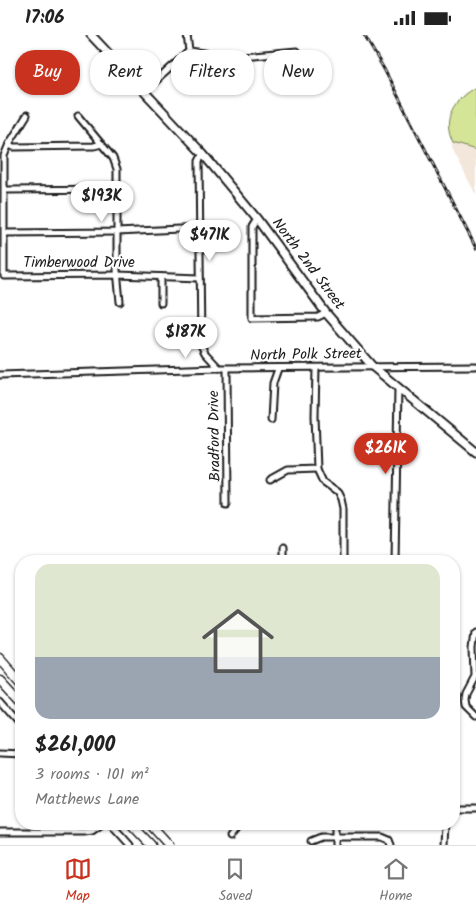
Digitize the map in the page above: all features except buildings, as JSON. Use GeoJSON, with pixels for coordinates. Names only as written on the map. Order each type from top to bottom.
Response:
{"type":"FeatureCollection","features":[{"type":"Feature","properties":{"kind":"highway"},"geometry":{"type":"LineString","coordinates":[[0,658],[15,675]]}},
{"type":"Feature","properties":{"kind":"highway"},"geometry":{"type":"LineString","coordinates":[[0,679],[15,695]]}},
{"type":"Feature","properties":{"kind":"highway"},"geometry":{"type":"LineString","coordinates":[[137,830],[151,845]]}},
{"type":"Feature","properties":{"kind":"highway"},"geometry":{"type":"LineString","coordinates":[[155,830],[169,845]]}},
{"type":"Feature","properties":{"kind":"main road","name":"North 2nd Street"},"geometry":{"type":"LineString","coordinates":[[91,35],[105,50]]}},
{"type":"Feature","properties":{"kind":"main road","name":"North 2nd Street"},"geometry":{"type":"LineString","coordinates":[[149,95],[203,154],[257,219],[326,313],[372,366],[476,452]]}},
{"type":"Feature","properties":{"kind":"street"},"geometry":{"type":"LineString","coordinates":[[187,35],[189,50]]}},
{"type":"Feature","properties":{"kind":"street"},"geometry":{"type":"LineString","coordinates":[[161,76],[171,67]]}},
{"type":"Feature","properties":{"kind":"street","name":"Timberwood Drive"},"geometry":{"type":"LineString","coordinates":[[27,115],[9,144],[4,156],[4,276],[118,275],[200,278]]}},
{"type":"Feature","properties":{"kind":"street"},"geometry":{"type":"LineString","coordinates":[[78,116],[113,158],[117,169],[120,302]]}},
{"type":"Feature","properties":{"kind":"street"},"geometry":{"type":"LineString","coordinates":[[9,144],[13,147],[94,147],[102,144]]}},
{"type":"Feature","properties":{"kind":"street"},"geometry":{"type":"LineString","coordinates":[[203,154],[200,161],[200,345],[219,368]]}},
{"type":"Feature","properties":{"kind":"street"},"geometry":{"type":"LineString","coordinates":[[4,190],[117,189]]}},
{"type":"Feature","properties":{"kind":"street"},"geometry":{"type":"LineString","coordinates":[[257,219],[252,227],[252,318],[318,317],[326,313]]}},
{"type":"Feature","properties":{"kind":"street"},"geometry":{"type":"LineString","coordinates":[[4,233],[117,233],[200,228]]}},
{"type":"Feature","properties":{"kind":"street"},"geometry":{"type":"LineString","coordinates":[[160,303],[161,277]]}},
{"type":"Feature","properties":{"kind":"street","name":"North Polk Street"},"geometry":{"type":"LineString","coordinates":[[0,375],[219,368],[316,369],[372,366],[476,366]]}},
{"type":"Feature","properties":{"kind":"street","name":"Bradford Drive"},"geometry":{"type":"LineString","coordinates":[[227,369],[228,503]]}},
{"type":"Feature","properties":{"kind":"street"},"geometry":{"type":"LineString","coordinates":[[271,420],[273,383],[278,369]]}},
{"type":"Feature","properties":{"kind":"street"},"geometry":{"type":"LineString","coordinates":[[316,369],[317,469],[323,482],[337,492],[344,509],[343,555]]}},
{"type":"Feature","properties":{"kind":"street"},"geometry":{"type":"LineString","coordinates":[[395,555],[398,388]]}},
{"type":"Feature","properties":{"kind":"street"},"geometry":{"type":"LineString","coordinates":[[270,480],[288,470],[317,469]]}},
{"type":"Feature","properties":{"kind":"street"},"geometry":{"type":"LineString","coordinates":[[283,548],[283,555]]}},
{"type":"Feature","properties":{"kind":"street"},"geometry":{"type":"LineString","coordinates":[[476,631],[474,647],[475,677],[465,700],[466,707],[476,717]]}},
{"type":"Feature","properties":{"kind":"street"},"geometry":{"type":"LineString","coordinates":[[0,702],[15,719]]}},
{"type":"Feature","properties":{"kind":"street"},"geometry":{"type":"LineString","coordinates":[[0,753],[15,754]]}},
{"type":"Feature","properties":{"kind":"street"},"geometry":{"type":"LineString","coordinates":[[460,808],[476,807]]}},
{"type":"Feature","properties":{"kind":"street"},"geometry":{"type":"LineString","coordinates":[[0,832],[84,832],[93,830]]}},
{"type":"Feature","properties":{"kind":"street"},"geometry":{"type":"LineString","coordinates":[[116,830],[130,845]]}},
{"type":"Feature","properties":{"kind":"street"},"geometry":{"type":"LineString","coordinates":[[230,837],[235,830]]}},
{"type":"Feature","properties":{"kind":"street"},"geometry":{"type":"LineString","coordinates":[[335,830],[335,845]]}},
{"type":"Feature","properties":{"kind":"street"},"geometry":{"type":"LineString","coordinates":[[444,845],[445,830]]}},
{"type":"Feature","properties":{"kind":"street"},"geometry":{"type":"LineString","coordinates":[[311,841],[321,837],[382,837],[389,840],[391,845]]}},
{"type":"Feature","properties":{"kind":"shaded area"},"geometry":{"type":"Polygon","coordinates":[[[476,87],[476,195],[453,151],[448,127],[451,111],[464,93],[476,87]]]}},
{"type":"Feature","properties":{"kind":"green space"},"geometry":{"type":"Polygon","coordinates":[[[476,87],[476,150],[453,143],[448,126],[452,111],[461,97],[476,87]]]}},
{"type":"Feature","properties":{"kind":"railway"},"geometry":{"type":"LineString","coordinates":[[364,35],[384,69],[476,248]]}}]}
